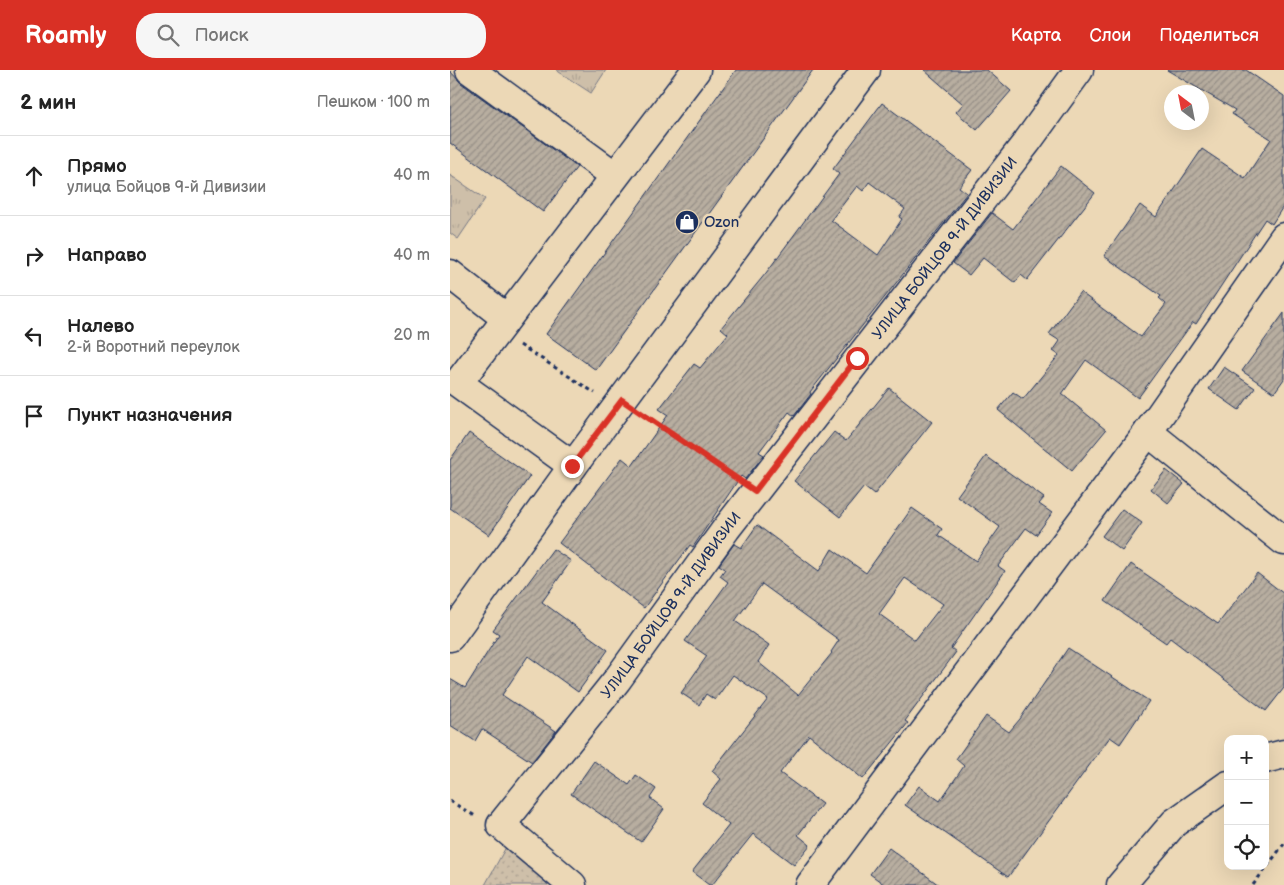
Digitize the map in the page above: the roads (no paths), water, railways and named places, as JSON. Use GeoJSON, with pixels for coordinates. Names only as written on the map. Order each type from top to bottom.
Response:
{"type":"FeatureCollection","features":[{"type":"Feature","properties":{"kind":"street"},"geometry":{"type":"LineString","coordinates":[[470,70],[614,176]]}},
{"type":"Feature","properties":{"kind":"street"},"geometry":{"type":"LineString","coordinates":[[572,466],[453,385],[502,324],[696,70]]}},
{"type":"Feature","properties":{"kind":"street"},"geometry":{"type":"LineString","coordinates":[[450,637],[572,466],[866,70]]}},
{"type":"Feature","properties":{"kind":"street","name":"УЛИЦА БОЙЦОВ 9-Й ДИВИЗИИ"},"geometry":{"type":"LineString","coordinates":[[572,885],[501,825],[617,680],[755,491],[1027,142],[1079,70]]}},
{"type":"Feature","properties":{"kind":"street"},"geometry":{"type":"LineString","coordinates":[[810,885],[1148,432],[1284,237]]}},
{"type":"Feature","properties":{"kind":"street"},"geometry":{"type":"LineString","coordinates":[[450,274],[502,324]]}},
{"type":"Feature","properties":{"kind":"street"},"geometry":{"type":"LineString","coordinates":[[1148,432],[1284,541]]}},
{"type":"Feature","properties":{"kind":"street"},"geometry":{"type":"LineString","coordinates":[[1269,758],[1284,754]]}},
{"type":"Feature","properties":{"kind":"street"},"geometry":{"type":"LineString","coordinates":[[1122,885],[1174,823],[1224,788]]}},
{"type":"Feature","properties":{"kind":"place","name":"Ozon"},"geometry":{"type":"Point","coordinates":[687,222]}}]}
